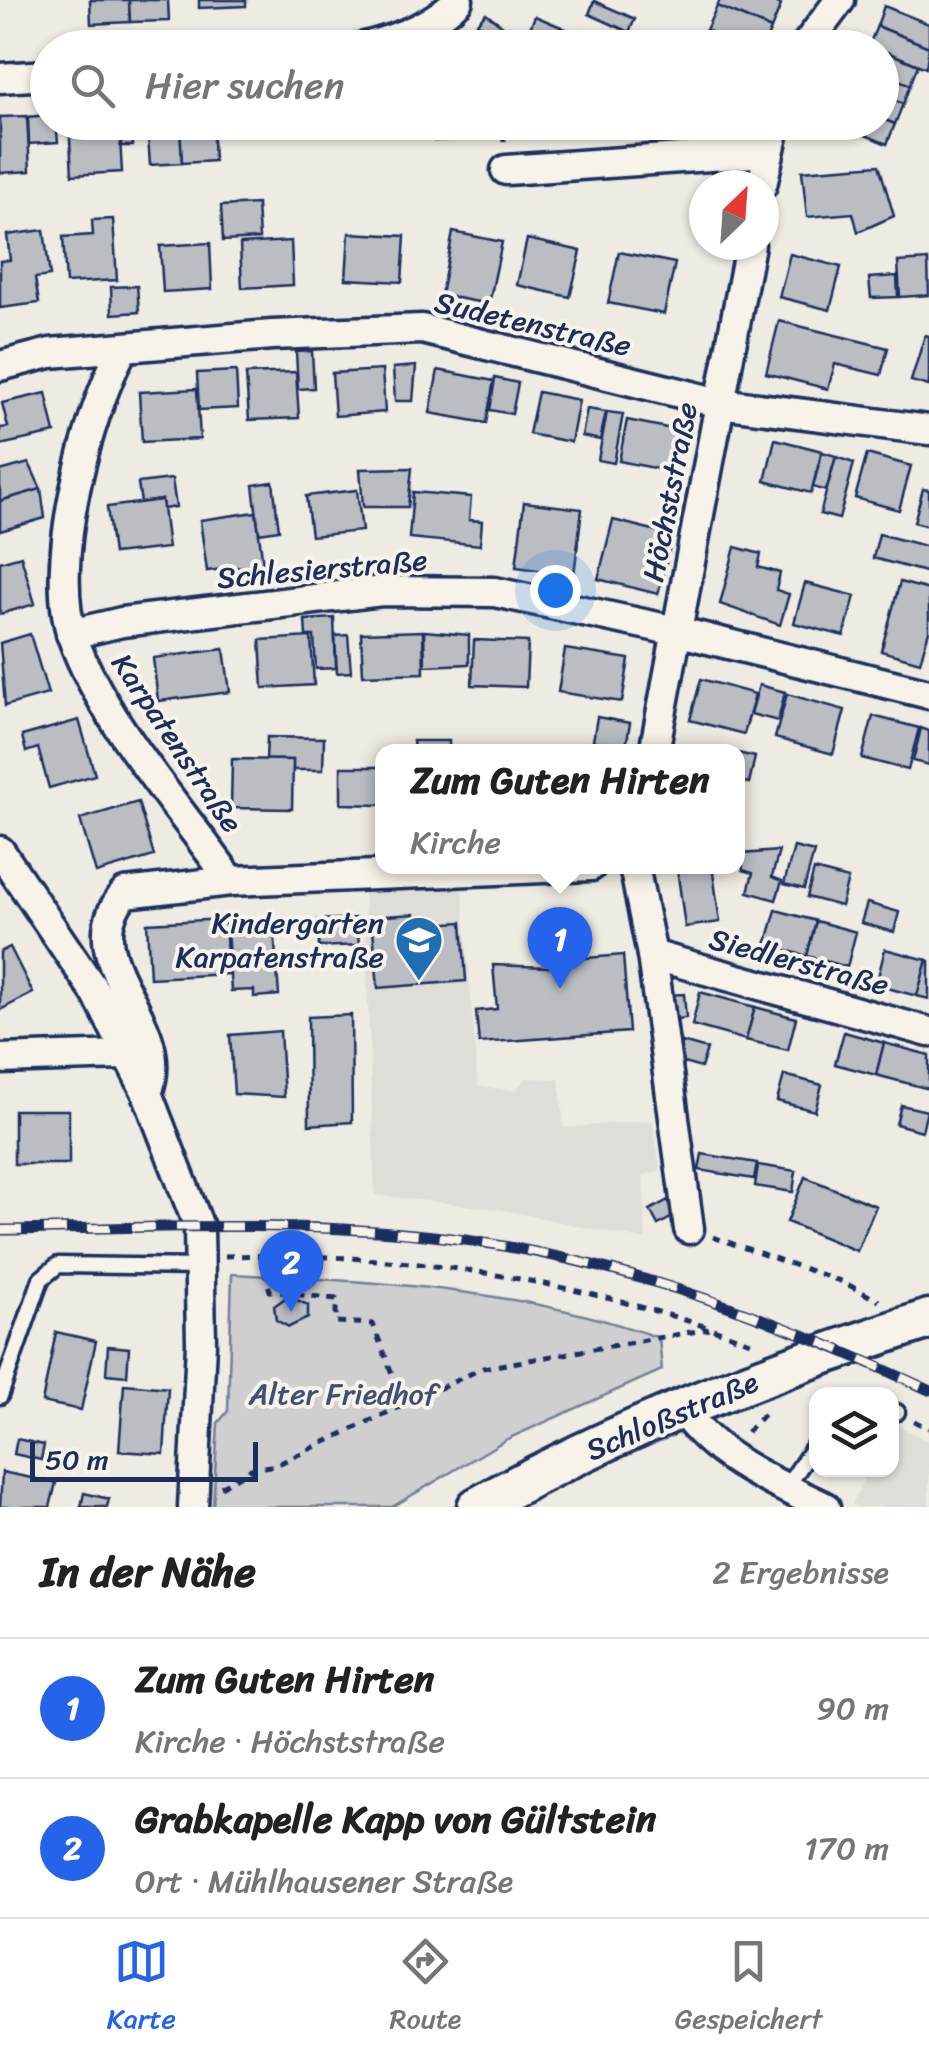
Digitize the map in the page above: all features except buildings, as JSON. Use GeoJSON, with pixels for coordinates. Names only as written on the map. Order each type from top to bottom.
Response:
{"type":"FeatureCollection","features":[{"type":"Feature","properties":{"kind":"street"},"geometry":{"type":"LineString","coordinates":[[411,30],[446,12],[458,0]]}},
{"type":"Feature","properties":{"kind":"street"},"geometry":{"type":"LineString","coordinates":[[818,30],[840,0]]}},
{"type":"Feature","properties":{"kind":"street"},"geometry":{"type":"LineString","coordinates":[[0,78],[30,76]]}},
{"type":"Feature","properties":{"kind":"street"},"geometry":{"type":"LineString","coordinates":[[765,170],[771,140]]}},
{"type":"Feature","properties":{"kind":"street"},"geometry":{"type":"LineString","coordinates":[[506,170],[768,152]]}},
{"type":"Feature","properties":{"kind":"street","name":"Höchststraße"},"geometry":{"type":"LineString","coordinates":[[655,744],[747,260]]}},
{"type":"Feature","properties":{"kind":"street","name":"Sudetenstraße"},"geometry":{"type":"LineString","coordinates":[[0,366],[50,353],[272,335],[422,330],[720,403],[929,430]]}},
{"type":"Feature","properties":{"kind":"street","name":"Karpatenstraße"},"geometry":{"type":"LineString","coordinates":[[122,350],[99,392],[74,500],[65,592],[71,634],[92,684],[231,881]]}},
{"type":"Feature","properties":{"kind":"street","name":"Schlesierstraße"},"geometry":{"type":"LineString","coordinates":[[71,634],[122,622],[382,591],[495,592],[676,631],[929,694]]}},
{"type":"Feature","properties":{"kind":"street"},"geometry":{"type":"LineString","coordinates":[[0,851],[98,996],[124,1055],[147,1093],[199,1227],[202,1262],[194,1505]]}},
{"type":"Feature","properties":{"kind":"street","name":"Karpatenstraße"},"geometry":{"type":"LineString","coordinates":[[147,1093],[154,1076],[150,1046],[104,936],[108,912],[125,893],[231,881],[399,874]]}},
{"type":"Feature","properties":{"kind":"street"},"geometry":{"type":"LineString","coordinates":[[636,874],[652,955],[689,1229]]}},
{"type":"Feature","properties":{"kind":"street","name":"Siedlerstraße"},"geometry":{"type":"LineString","coordinates":[[652,955],[929,1032]]}},
{"type":"Feature","properties":{"kind":"street"},"geometry":{"type":"LineString","coordinates":[[0,1059],[124,1055]]}},
{"type":"Feature","properties":{"kind":"street","name":"Schloßstraße"},"geometry":{"type":"LineString","coordinates":[[478,1507],[538,1473],[682,1410],[913,1324]]}},
{"type":"Feature","properties":{"kind":"street"},"geometry":{"type":"LineString","coordinates":[[682,1410],[700,1435],[725,1456],[825,1507]]}},
{"type":"Feature","properties":{"kind":"lane"},"geometry":{"type":"LineString","coordinates":[[0,1396],[41,1280],[58,1265],[202,1262]]}},
{"type":"Feature","properties":{"kind":"lane"},"geometry":{"type":"LineString","coordinates":[[786,1488],[809,1454]]}},
{"type":"Feature","properties":{"kind":"path"},"geometry":{"type":"LineString","coordinates":[[689,1229],[878,1298],[913,1324]]}},
{"type":"Feature","properties":{"kind":"path"},"geometry":{"type":"LineString","coordinates":[[202,1262],[260,1255],[347,1258],[520,1278],[620,1300],[712,1328],[757,1345],[780,1398],[725,1456]]}},
{"type":"Feature","properties":{"kind":"path"},"geometry":{"type":"LineString","coordinates":[[260,1255],[270,1291],[336,1299],[336,1322],[372,1324],[404,1404]]}},
{"type":"Feature","properties":{"kind":"path"},"geometry":{"type":"LineString","coordinates":[[194,1505],[251,1469],[276,1465],[502,1362],[712,1328]]}},
{"type":"Feature","properties":{"kind":"shaded area","name":"Kindergarten Karpatenstraße"},"geometry":{"type":"Polygon","coordinates":[[[462,886],[478,1086],[515,1091],[526,1078],[559,1079],[564,1128],[653,1120],[660,1171],[643,1175],[646,1240],[498,1209],[375,1195],[364,889],[462,886]]]}},
{"type":"Feature","properties":{"kind":"shaded area"},"geometry":{"type":"Polygon","coordinates":[[[899,1425],[929,1442],[929,1507],[852,1504],[866,1477],[899,1477],[899,1425]]]}},
{"type":"Feature","properties":{"kind":"green space","name":"Alter Friedhof"},"geometry":{"type":"Polygon","coordinates":[[[232,1274],[448,1290],[554,1308],[659,1338],[662,1370],[507,1439],[392,1507],[213,1507],[218,1423],[228,1411],[232,1274]]]}},
{"type":"Feature","properties":{"kind":"railway"},"geometry":{"type":"LineString","coordinates":[[0,1230],[318,1228],[490,1244],[556,1256],[683,1291],[807,1337],[929,1390]]}},
{"type":"Feature","properties":{"kind":"place","name":"Kindergarten Karpatenstraße"},"geometry":{"type":"Point","coordinates":[419,982]}},
{"type":"Feature","properties":{"kind":"place","name":"Zum Guten Hirten"},"geometry":{"type":"Point","coordinates":[560,989]}},
{"type":"Feature","properties":{"kind":"place","name":"Grabkapelle Kapp von Gültstein"},"geometry":{"type":"Point","coordinates":[291,1312]}}]}
